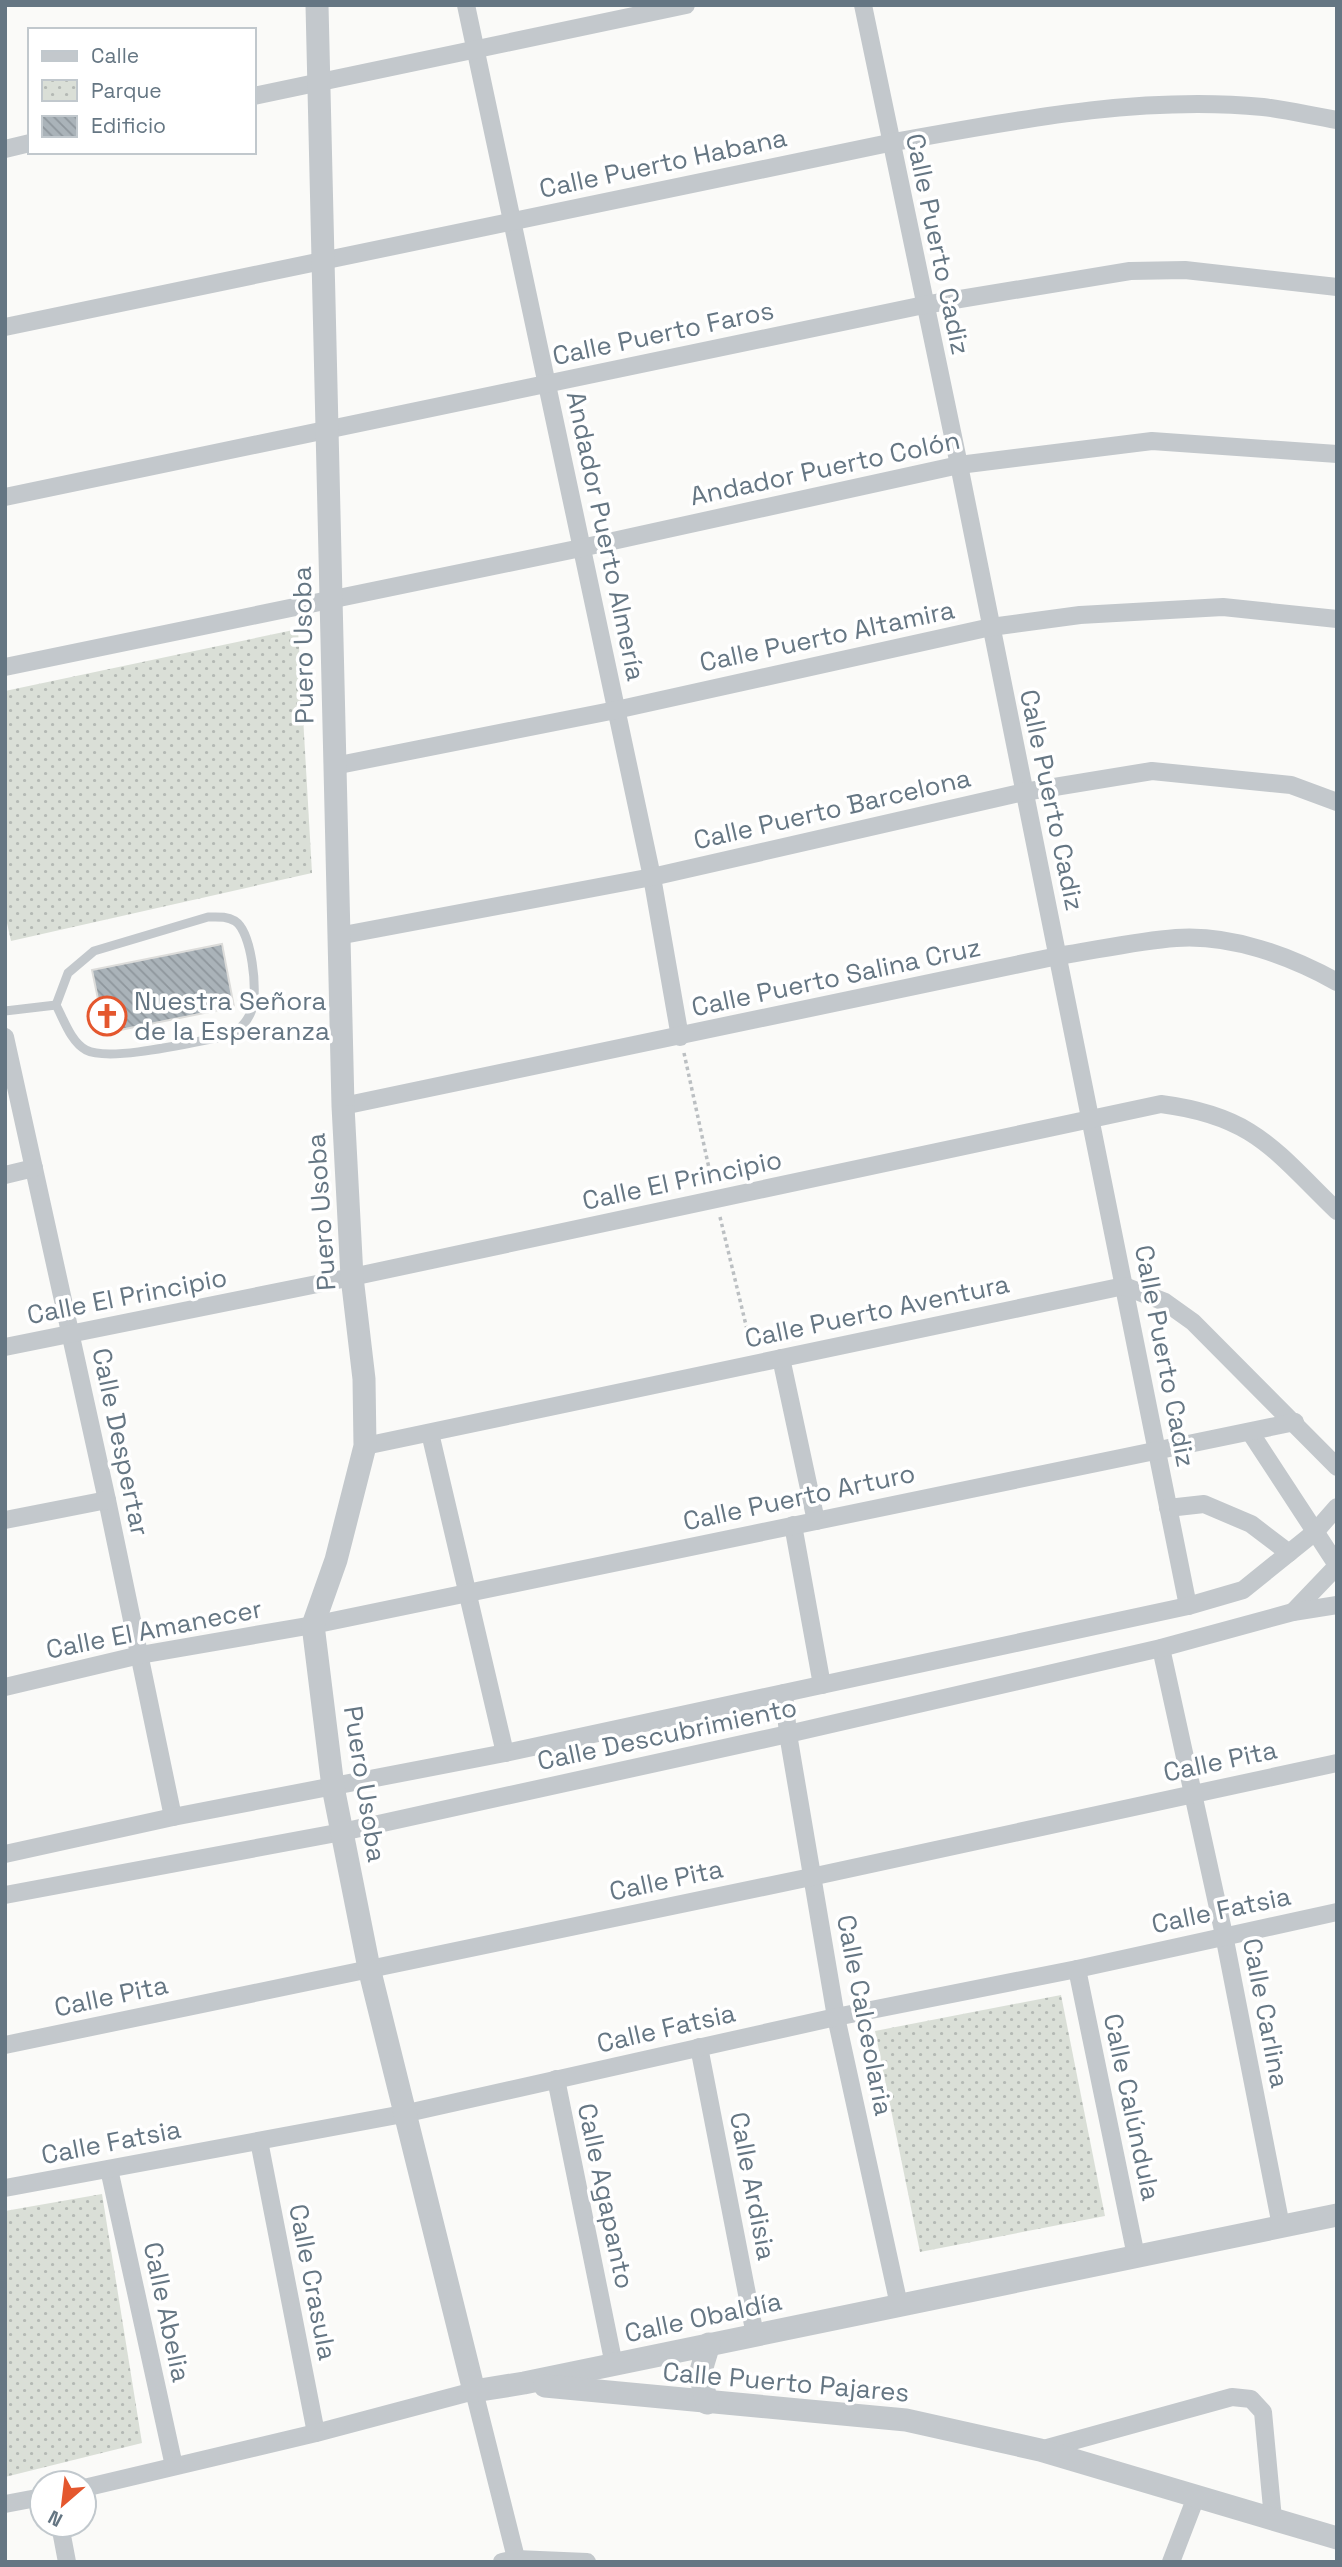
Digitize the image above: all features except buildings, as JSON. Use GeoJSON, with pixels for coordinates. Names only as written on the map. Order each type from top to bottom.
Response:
{"type":"FeatureCollection","features":[{"type":"Feature","properties":{"kind":"street","name":"Puero Usoba"},"geometry":{"type":"LineString","coordinates":[[317,5],[342,1106],[352,1278],[363,1379],[365,1446],[336,1560],[313,1625],[333,1787],[369,1968],[402,2113],[474,2391]]}},
{"type":"Feature","properties":{"kind":"street","name":"Andador Puerto Almería"},"geometry":{"type":"LineString","coordinates":[[466,5],[652,877],[680,1037]]}},
{"type":"Feature","properties":{"kind":"street"},"geometry":{"type":"LineString","coordinates":[[256,96],[686,5]]}},
{"type":"Feature","properties":{"kind":"street","name":"Calle Puerto Cadiz"},"geometry":{"type":"LineString","coordinates":[[863,5],[889,143],[959,466],[1188,1606]]}},
{"type":"Feature","properties":{"kind":"street","name":"Calle Puerto Habana"},"geometry":{"type":"LineString","coordinates":[[5,327],[889,143],[1022,119],[1143,106],[1264,107],[1337,120]]}},
{"type":"Feature","properties":{"kind":"street"},"geometry":{"type":"LineString","coordinates":[[5,149],[28,144]]}},
{"type":"Feature","properties":{"kind":"street","name":"Calle Puerto Faros"},"geometry":{"type":"LineString","coordinates":[[5,496],[924,305],[1130,271],[1185,270],[1337,288]]}},
{"type":"Feature","properties":{"kind":"street","name":"Andador Puerto Colón"},"geometry":{"type":"LineString","coordinates":[[5,667],[581,548],[959,466],[1152,441],[1337,454]]}},
{"type":"Feature","properties":{"kind":"street","name":"Calle Puerto Altamira"},"geometry":{"type":"LineString","coordinates":[[334,766],[616,710],[990,627],[1144,609],[1223,607],[1336,614]]}},
{"type":"Feature","properties":{"kind":"street","name":"Calle Puerto Barcelona"},"geometry":{"type":"LineString","coordinates":[[338,936],[652,877],[1024,792],[1153,771],[1291,785],[1337,802]]}},
{"type":"Feature","properties":{"kind":"street","name":"Calle Puerto Salina Cruz"},"geometry":{"type":"LineString","coordinates":[[342,1106],[1058,956],[1178,938],[1216,941],[1293,960],[1337,982]]}},
{"type":"Feature","properties":{"kind":"street","name":"Calle Despertar"},"geometry":{"type":"LineString","coordinates":[[5,1037],[107,1500],[173,1817]]}},
{"type":"Feature","properties":{"kind":"street","name":"Calle El Principio"},"geometry":{"type":"LineString","coordinates":[[5,1347],[352,1278],[1161,1104],[1197,1109],[1235,1122],[1272,1146],[1337,1211]]}},
{"type":"Feature","properties":{"kind":"street"},"geometry":{"type":"LineString","coordinates":[[5,1175],[34,1168]]}},
{"type":"Feature","properties":{"kind":"street"},"geometry":{"type":"LineString","coordinates":[[1124,1286],[1165,1302],[1193,1322],[1337,1467]]}},
{"type":"Feature","properties":{"kind":"street","name":"Calle Puerto Aventura"},"geometry":{"type":"LineString","coordinates":[[365,1446],[1124,1286]]}},
{"type":"Feature","properties":{"kind":"street"},"geometry":{"type":"LineString","coordinates":[[781,1358],[816,1521]]}},
{"type":"Feature","properties":{"kind":"street","name":"Calle Puerto Arturo"},"geometry":{"type":"LineString","coordinates":[[313,1625],[1295,1422]]}},
{"type":"Feature","properties":{"kind":"street"},"geometry":{"type":"LineString","coordinates":[[1250,1432],[1337,1565],[1293,1612]]}},
{"type":"Feature","properties":{"kind":"street"},"geometry":{"type":"LineString","coordinates":[[430,1433],[505,1753]]}},
{"type":"Feature","properties":{"kind":"street"},"geometry":{"type":"LineString","coordinates":[[5,1520],[107,1500]]}},
{"type":"Feature","properties":{"kind":"street"},"geometry":{"type":"LineString","coordinates":[[1168,1508],[1204,1504],[1251,1524],[1289,1553]]}},
{"type":"Feature","properties":{"kind":"street","name":"Calle Descubrimiento"},"geometry":{"type":"LineString","coordinates":[[5,1854],[173,1817],[505,1753],[1188,1606],[1243,1591],[1315,1532],[1337,1507]]}},
{"type":"Feature","properties":{"kind":"street"},"geometry":{"type":"LineString","coordinates":[[793,1525],[822,1685]]}},
{"type":"Feature","properties":{"kind":"street","name":"Calle Descubrimiento"},"geometry":{"type":"LineString","coordinates":[[5,1895],[342,1832],[788,1734],[1161,1648],[1293,1612],[1337,1605]]}},
{"type":"Feature","properties":{"kind":"street","name":"Calle El Amanecer"},"geometry":{"type":"LineString","coordinates":[[5,1687],[140,1655],[313,1625]]}},
{"type":"Feature","properties":{"kind":"street","name":"Calle Carlina"},"geometry":{"type":"LineString","coordinates":[[1161,1648],[1224,1935],[1281,2226]]}},
{"type":"Feature","properties":{"kind":"street","name":"Calle Calceolaria"},"geometry":{"type":"LineString","coordinates":[[784,1693],[788,1734],[836,2017],[899,2305]]}},
{"type":"Feature","properties":{"kind":"street","name":"Calle Pita"},"geometry":{"type":"LineString","coordinates":[[5,2045],[811,1877],[1337,1763]]}},
{"type":"Feature","properties":{"kind":"street","name":"Calle Fatsia"},"geometry":{"type":"LineString","coordinates":[[5,2188],[402,2113],[836,2017],[1077,1969],[1337,1912]]}},
{"type":"Feature","properties":{"kind":"street","name":"Calle Calúndula"},"geometry":{"type":"LineString","coordinates":[[1077,1969],[1136,2256]]}},
{"type":"Feature","properties":{"kind":"street","name":"Calle Ardisia"},"geometry":{"type":"LineString","coordinates":[[699,2048],[755,2335]]}},
{"type":"Feature","properties":{"kind":"street","name":"Calle Agapanto"},"geometry":{"type":"LineString","coordinates":[[556,2079],[614,2365]]}},
{"type":"Feature","properties":{"kind":"street","name":"Calle Crasula"},"geometry":{"type":"LineString","coordinates":[[259,2140],[316,2433]]}},
{"type":"Feature","properties":{"kind":"street","name":"Calle Abelia"},"geometry":{"type":"LineString","coordinates":[[109,2169],[174,2466]]}},
{"type":"Feature","properties":{"kind":"street","name":"Calle Obaldía"},"geometry":{"type":"LineString","coordinates":[[98,2485],[316,2433],[474,2391],[614,2365],[1337,2215]]}},
{"type":"Feature","properties":{"kind":"street"},"geometry":{"type":"LineString","coordinates":[[707,2403],[700,2374],[709,2344]]}},
{"type":"Feature","properties":{"kind":"street","name":"Calle Puerto Pajares"},"geometry":{"type":"LineString","coordinates":[[524,2383],[707,2403],[906,2420],[1040,2450],[1337,2538]]}},
{"type":"Feature","properties":{"kind":"street"},"geometry":{"type":"LineString","coordinates":[[474,2391],[512,2561],[587,2562]]}},
{"type":"Feature","properties":{"kind":"street","name":"Calle Puerto Pajares"},"geometry":{"type":"LineString","coordinates":[[1040,2450],[1232,2397],[1251,2399],[1263,2412],[1273,2519]]}},
{"type":"Feature","properties":{"kind":"street"},"geometry":{"type":"LineString","coordinates":[[1171,2562],[1196,2497]]}},
{"type":"Feature","properties":{"kind":"street"},"geometry":{"type":"LineString","coordinates":[[5,2504],[28,2500]]}},
{"type":"Feature","properties":{"kind":"street"},"geometry":{"type":"LineString","coordinates":[[63,2539],[67,2562]]}},
{"type":"Feature","properties":{"kind":"lane"},"geometry":{"type":"LineString","coordinates":[[208,917],[230,919],[245,933],[255,999],[243,1026],[232,1035],[115,1055],[98,1054],[85,1050],[72,1037],[56,1005],[68,973],[94,951],[208,917]]}},
{"type":"Feature","properties":{"kind":"lane"},"geometry":{"type":"LineString","coordinates":[[5,1011],[56,1005]]}},
{"type":"Feature","properties":{"kind":"green space"},"geometry":{"type":"Polygon","coordinates":[[[298,629],[312,873],[11,941],[5,914],[5,691],[298,629]]]}},
{"type":"Feature","properties":{"kind":"green space"},"geometry":{"type":"Polygon","coordinates":[[[1061,1995],[1105,2216],[920,2252],[875,2031],[1061,1995]]]}},
{"type":"Feature","properties":{"kind":"green space"},"geometry":{"type":"Polygon","coordinates":[[[102,2194],[142,2443],[28,2469],[28,2471],[5,2477],[5,2211],[102,2194]]]}},
{"type":"Feature","properties":{"kind":"place","name":"Nuestra Señora de la Esperanza"},"geometry":{"type":"Point","coordinates":[107,1016]}}]}
